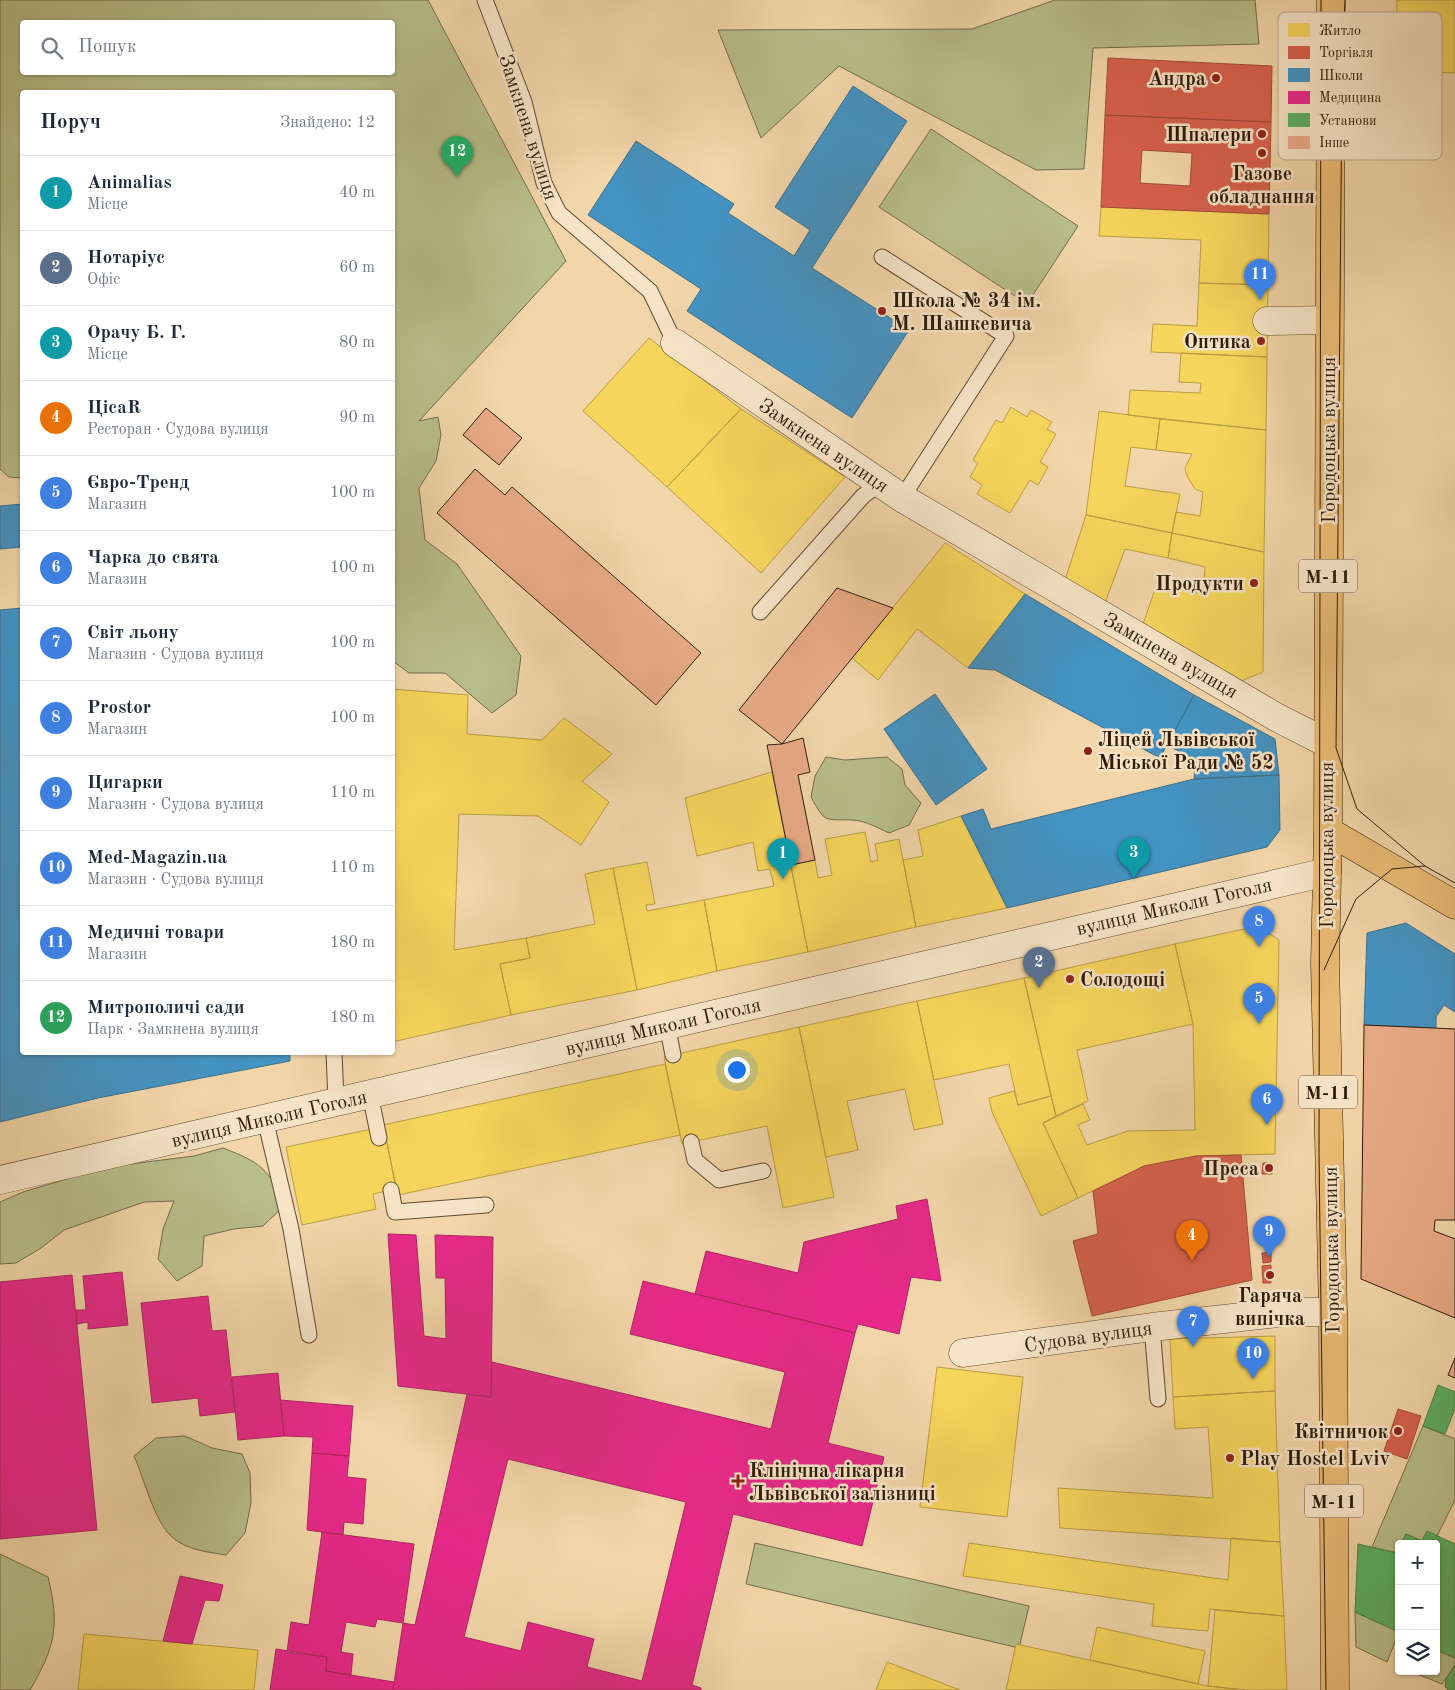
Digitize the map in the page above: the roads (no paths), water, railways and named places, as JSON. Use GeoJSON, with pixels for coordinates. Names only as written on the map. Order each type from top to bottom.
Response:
{"type":"FeatureCollection","features":[{"type":"Feature","properties":{"kind":"main road","name":"Городоцька вулиця"},"geometry":{"type":"LineString","coordinates":[[1330,160],[1326,963],[1333,1312],[1335,1690]]}},
{"type":"Feature","properties":{"kind":"main road"},"geometry":{"type":"LineString","coordinates":[[1328,831],[1455,905]]}},
{"type":"Feature","properties":{"kind":"street"},"geometry":{"type":"LineString","coordinates":[[1267,321],[1328,320]]}},
{"type":"Feature","properties":{"kind":"street","name":"Замкнена вулиця"},"geometry":{"type":"LineString","coordinates":[[675,343],[902,498],[1276,717],[1327,743]]}},
{"type":"Feature","properties":{"kind":"street","name":"вулиця Миколи Гоголя"},"geometry":{"type":"LineString","coordinates":[[0,1180],[1327,872]]}},
{"type":"Feature","properties":{"kind":"street","name":"Судова вулиця"},"geometry":{"type":"LineString","coordinates":[[962,1353],[1152,1326],[1287,1312],[1333,1312]]}},
{"type":"Feature","properties":{"kind":"lane","name":"Замкнена вулиця"},"geometry":{"type":"LineString","coordinates":[[485,0],[524,102],[544,183],[559,213],[650,291],[675,343]]}},
{"type":"Feature","properties":{"kind":"lane"},"geometry":{"type":"LineString","coordinates":[[882,257],[1006,336],[902,498]]}},
{"type":"Feature","properties":{"kind":"lane"},"geometry":{"type":"LineString","coordinates":[[760,612],[863,496],[871,490],[876,480]]}},
{"type":"Feature","properties":{"kind":"lane"},"geometry":{"type":"LineString","coordinates":[[667,1025],[673,1055]]}},
{"type":"Feature","properties":{"kind":"lane"},"geometry":{"type":"LineString","coordinates":[[334,1055],[336,1102]]}},
{"type":"Feature","properties":{"kind":"lane"},"geometry":{"type":"LineString","coordinates":[[370,1094],[379,1138]]}},
{"type":"Feature","properties":{"kind":"lane"},"geometry":{"type":"LineString","coordinates":[[265,1119],[291,1229],[309,1335]]}},
{"type":"Feature","properties":{"kind":"lane"},"geometry":{"type":"LineString","coordinates":[[691,1142],[695,1160],[719,1180],[763,1171]]}},
{"type":"Feature","properties":{"kind":"lane"},"geometry":{"type":"LineString","coordinates":[[391,1190],[395,1212],[486,1205]]}},
{"type":"Feature","properties":{"kind":"lane"},"geometry":{"type":"LineString","coordinates":[[1152,1326],[1158,1399]]}},
{"type":"Feature","properties":{"kind":"tram line"},"geometry":{"type":"LineString","coordinates":[[1321,0],[1321,12]]}},
{"type":"Feature","properties":{"kind":"tram line"},"geometry":{"type":"LineString","coordinates":[[1345,0],[1345,12]]}},
{"type":"Feature","properties":{"kind":"tram line"},"geometry":{"type":"LineString","coordinates":[[1321,160],[1319,1155],[1326,1690]]}},
{"type":"Feature","properties":{"kind":"tram line"},"geometry":{"type":"LineString","coordinates":[[1341,160],[1336,748],[1357,809],[1425,866],[1455,883]]}},
{"type":"Feature","properties":{"kind":"tram line"},"geometry":{"type":"LineString","coordinates":[[1324,970],[1356,899],[1392,869],[1425,866]]}},
{"type":"Feature","properties":{"kind":"place","name":"Андра"},"geometry":{"type":"Point","coordinates":[1216,78]}},
{"type":"Feature","properties":{"kind":"place","name":"Шпалери"},"geometry":{"type":"Point","coordinates":[1262,134]}},
{"type":"Feature","properties":{"kind":"place","name":"Газове обладнання"},"geometry":{"type":"Point","coordinates":[1262,153]}},
{"type":"Feature","properties":{"kind":"place","name":"Митрополичі сади"},"geometry":{"type":"Point","coordinates":[457,177]}},
{"type":"Feature","properties":{"kind":"place","name":"Медичні товари"},"geometry":{"type":"Point","coordinates":[1260,300]}},
{"type":"Feature","properties":{"kind":"place","name":"Школа № 34 ім. М. Шашкевича"},"geometry":{"type":"Point","coordinates":[882,311]}},
{"type":"Feature","properties":{"kind":"place","name":"Оптика"},"geometry":{"type":"Point","coordinates":[1261,341]}},
{"type":"Feature","properties":{"kind":"place","name":"Продукти"},"geometry":{"type":"Point","coordinates":[1254,583]}},
{"type":"Feature","properties":{"kind":"place","name":"Ліцей Львівської Міської Ради № 52"},"geometry":{"type":"Point","coordinates":[1088,751]}},
{"type":"Feature","properties":{"kind":"place","name":"Орачу Б. Г."},"geometry":{"type":"Point","coordinates":[1134,878]}},
{"type":"Feature","properties":{"kind":"place","name":"Animalias"},"geometry":{"type":"Point","coordinates":[783,879]}},
{"type":"Feature","properties":{"kind":"place","name":"Prostor"},"geometry":{"type":"Point","coordinates":[1259,947]}},
{"type":"Feature","properties":{"kind":"place","name":"Солодощі"},"geometry":{"type":"Point","coordinates":[1070,979]}},
{"type":"Feature","properties":{"kind":"place","name":"Нотаріус"},"geometry":{"type":"Point","coordinates":[1039,988]}},
{"type":"Feature","properties":{"kind":"place","name":"Євро-Тренд"},"geometry":{"type":"Point","coordinates":[1259,1024]}},
{"type":"Feature","properties":{"kind":"place","name":"Чарка до свята"},"geometry":{"type":"Point","coordinates":[1267,1125]}},
{"type":"Feature","properties":{"kind":"place","name":"Преса"},"geometry":{"type":"Point","coordinates":[1269,1168]}},
{"type":"Feature","properties":{"kind":"place","name":"Цигарки"},"geometry":{"type":"Point","coordinates":[1269,1257]}},
{"type":"Feature","properties":{"kind":"place","name":"ЦісаR"},"geometry":{"type":"Point","coordinates":[1192,1261]}},
{"type":"Feature","properties":{"kind":"place","name":"Гаряча випічка"},"geometry":{"type":"Point","coordinates":[1270,1275]}},
{"type":"Feature","properties":{"kind":"place","name":"Світ льону"},"geometry":{"type":"Point","coordinates":[1193,1347]}},
{"type":"Feature","properties":{"kind":"place","name":"Med-Magazin.ua"},"geometry":{"type":"Point","coordinates":[1253,1379]}},
{"type":"Feature","properties":{"kind":"place","name":"Квітничок"},"geometry":{"type":"Point","coordinates":[1398,1431]}},
{"type":"Feature","properties":{"kind":"place","name":"Play Hostel Lviv"},"geometry":{"type":"Point","coordinates":[1230,1458]}},
{"type":"Feature","properties":{"kind":"place","name":"Клінічна лікарня Львівської залізниці"},"geometry":{"type":"Point","coordinates":[738,1481]}}]}
